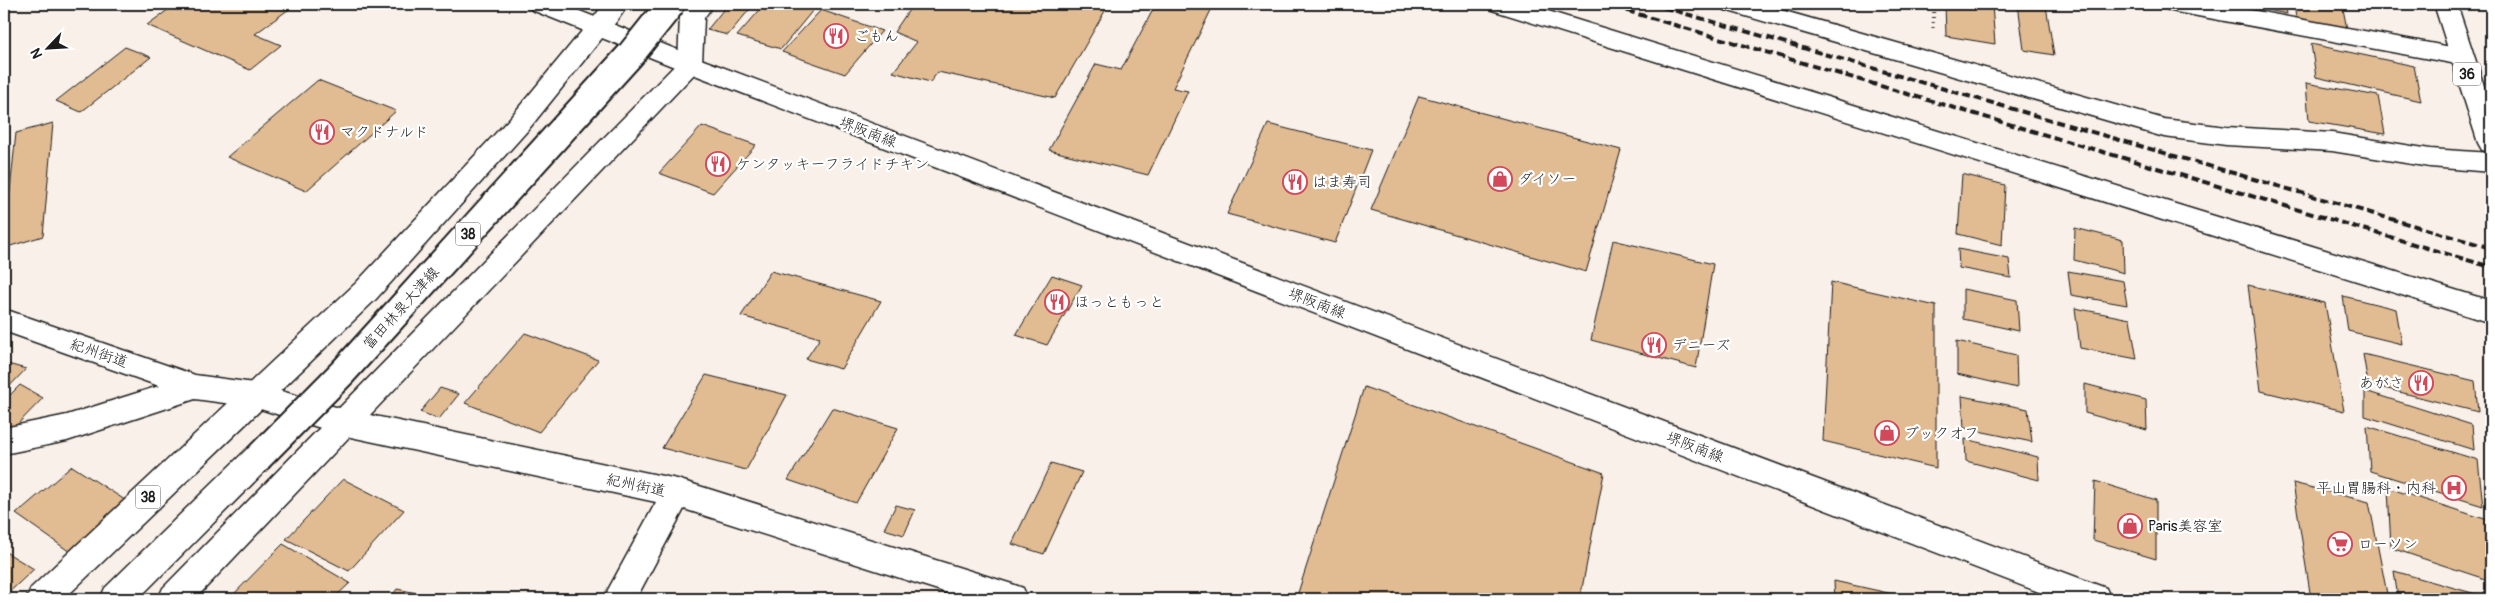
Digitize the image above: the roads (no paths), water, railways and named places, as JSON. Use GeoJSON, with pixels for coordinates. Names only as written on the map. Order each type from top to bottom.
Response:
{"type":"FeatureCollection","features":[{"type":"Feature","properties":{"kind":"main road","name":"堺阪南線"},"geometry":{"type":"LineString","coordinates":[[540,4],[690,64],[2095,599]]}},
{"type":"Feature","properties":{"kind":"main road"},"geometry":{"type":"LineString","coordinates":[[599,26],[616,4]]}},
{"type":"Feature","properties":{"kind":"main road","name":"富田林泉大津線"},"geometry":{"type":"LineString","coordinates":[[116,599],[343,372],[631,54],[671,4]]}},
{"type":"Feature","properties":{"kind":"main road"},"geometry":{"type":"LineString","coordinates":[[174,599],[346,423],[690,64],[692,16],[702,4]]}},
{"type":"Feature","properties":{"kind":"main road"},"geometry":{"type":"LineString","coordinates":[[1500,4],[2491,312]]}},
{"type":"Feature","properties":{"kind":"main road"},"geometry":{"type":"LineString","coordinates":[[1733,4],[2164,128],[2226,136],[2332,142],[2430,158],[2491,162]]}},
{"type":"Feature","properties":{"kind":"main road"},"geometry":{"type":"LineString","coordinates":[[2176,4],[2462,57]]}},
{"type":"Feature","properties":{"kind":"main road","name":"36"},"geometry":{"type":"LineString","coordinates":[[2445,4],[2462,57],[2489,129]]}},
{"type":"Feature","properties":{"kind":"main road","name":"38"},"geometry":{"type":"LineString","coordinates":[[42,599],[254,395],[366,291],[519,124],[599,26]]}},
{"type":"Feature","properties":{"kind":"main road","name":"紀州街道"},"geometry":{"type":"LineString","coordinates":[[4,320],[195,386],[254,395],[346,423],[676,494],[1012,599]]}},
{"type":"Feature","properties":{"kind":"main road"},"geometry":{"type":"LineString","coordinates":[[4,441],[67,428],[195,386]]}},
{"type":"Feature","properties":{"kind":"main road"},"geometry":{"type":"LineString","coordinates":[[619,599],[676,494]]}},
{"type":"Feature","properties":{"kind":"railway"},"geometry":{"type":"LineString","coordinates":[[1604,4],[2491,267]]}},
{"type":"Feature","properties":{"kind":"railway"},"geometry":{"type":"LineString","coordinates":[[1652,4],[2491,248]]}},
{"type":"Feature","properties":{"kind":"place","name":"ごもん"},"geometry":{"type":"Point","coordinates":[836,36]}},
{"type":"Feature","properties":{"kind":"place","name":"マクドナルド"},"geometry":{"type":"Point","coordinates":[322,132]}},
{"type":"Feature","properties":{"kind":"place","name":"ケンタッキーフライドチキン"},"geometry":{"type":"Point","coordinates":[718,164]}},
{"type":"Feature","properties":{"kind":"place","name":"ダイソー"},"geometry":{"type":"Point","coordinates":[1500,179]}},
{"type":"Feature","properties":{"kind":"place","name":"はま寿司"},"geometry":{"type":"Point","coordinates":[1295,182]}},
{"type":"Feature","properties":{"kind":"place","name":"ほっともっと"},"geometry":{"type":"Point","coordinates":[1057,302]}},
{"type":"Feature","properties":{"kind":"place","name":"デニーズ"},"geometry":{"type":"Point","coordinates":[1654,345]}},
{"type":"Feature","properties":{"kind":"place","name":"あがさ"},"geometry":{"type":"Point","coordinates":[2421,383]}},
{"type":"Feature","properties":{"kind":"place","name":"ブックオフ"},"geometry":{"type":"Point","coordinates":[1887,433]}},
{"type":"Feature","properties":{"kind":"place","name":"平山胃腸科・内科"},"geometry":{"type":"Point","coordinates":[2454,488]}},
{"type":"Feature","properties":{"kind":"place","name":"Paris美容室"},"geometry":{"type":"Point","coordinates":[2130,526]}},
{"type":"Feature","properties":{"kind":"place","name":"ローソン"},"geometry":{"type":"Point","coordinates":[2340,544]}}]}
